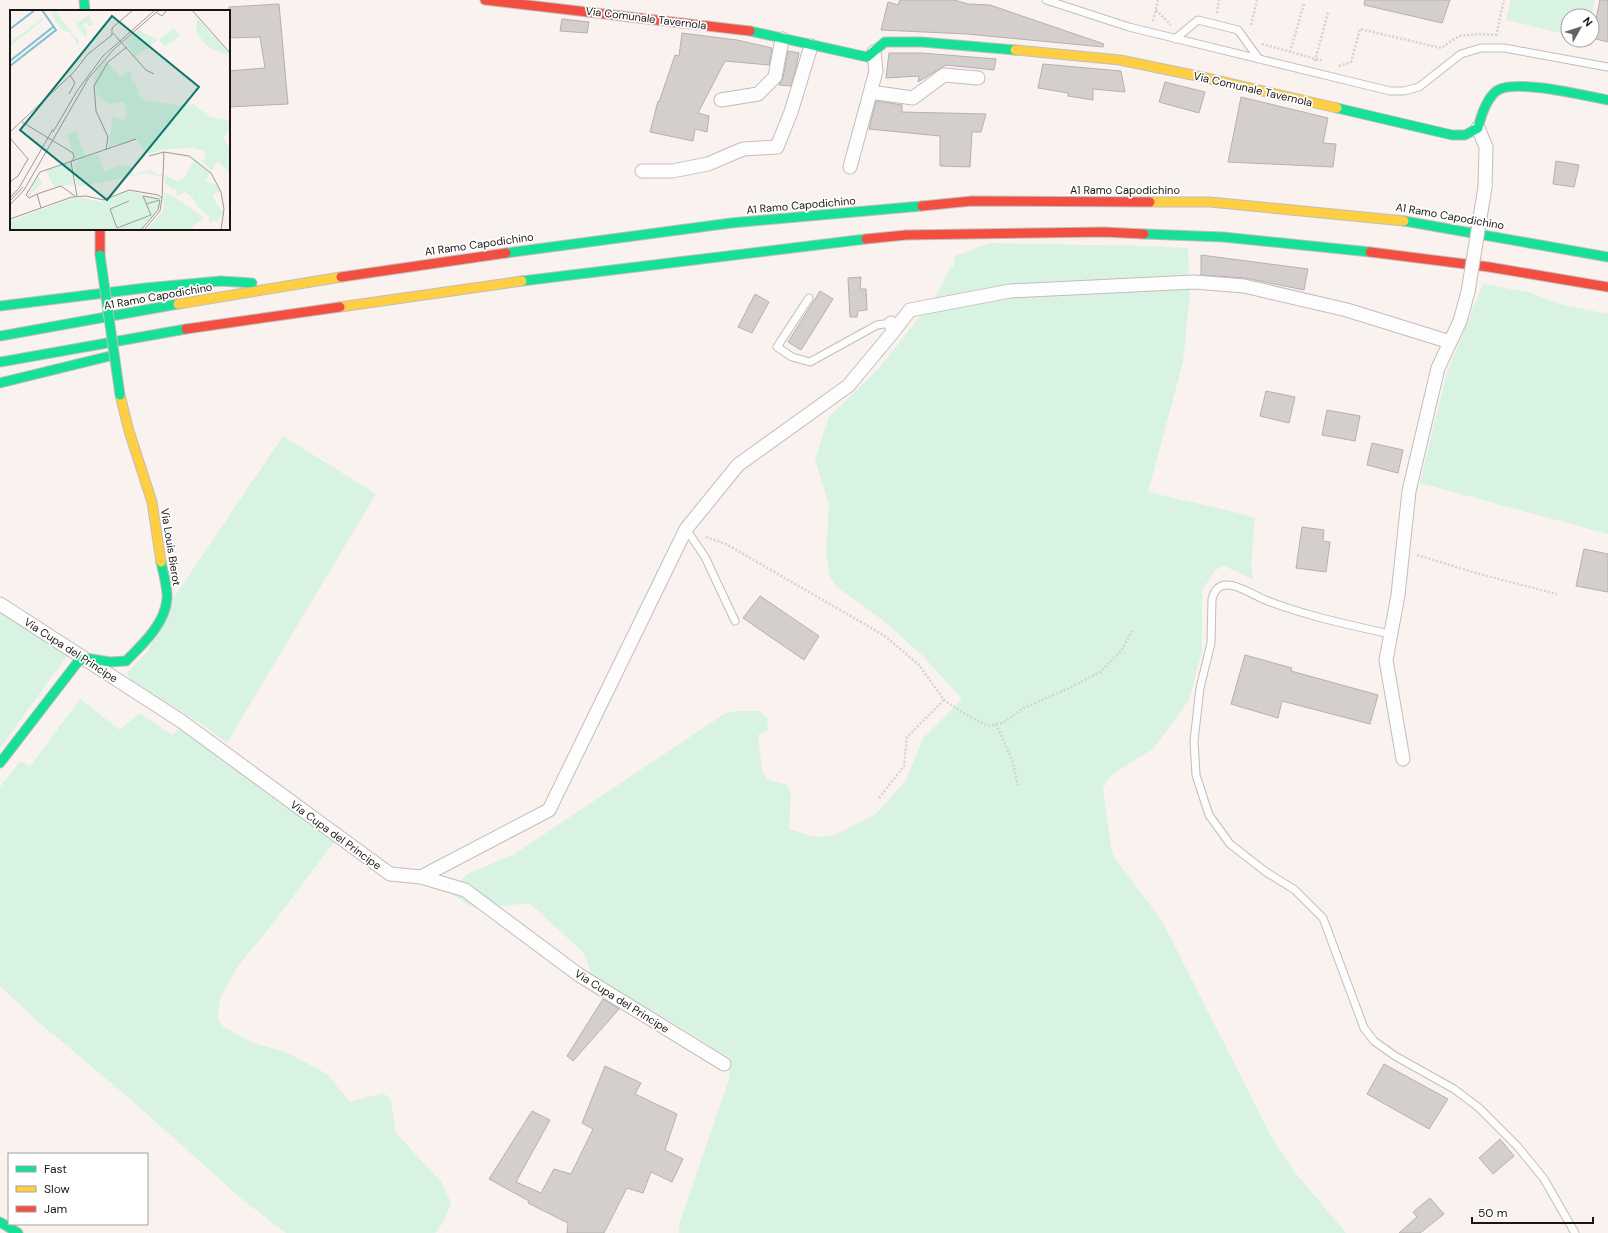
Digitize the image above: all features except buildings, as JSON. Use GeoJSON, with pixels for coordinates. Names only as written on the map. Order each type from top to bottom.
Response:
{"type":"FeatureCollection","features":[{"type":"Feature","properties":{"kind":"main road"},"geometry":{"type":"LineString","coordinates":[[84,0],[85,10]]}},
{"type":"Feature","properties":{"kind":"main road","name":"Via Comunale Tavernola"},"geometry":{"type":"LineString","coordinates":[[485,0],[739,29],[811,46],[867,57],[885,42],[922,42],[1120,60],[1202,77],[1452,135],[1465,135],[1478,128]]}},
{"type":"Feature","properties":{"kind":"main road"},"geometry":{"type":"LineString","coordinates":[[1478,128],[1489,101],[1498,90],[1510,86],[1608,100]]}},
{"type":"Feature","properties":{"kind":"main road","name":"A1 Ramo Capodichino"},"geometry":{"type":"LineString","coordinates":[[0,336],[285,285],[432,262],[731,223],[972,201],[1210,202],[1395,219],[1608,257]]}},
{"type":"Feature","properties":{"kind":"main road","name":"Via Louis Bierot"},"geometry":{"type":"LineString","coordinates":[[85,658],[110,662],[126,661],[143,644],[164,614],[167,598],[152,502],[129,431],[120,395],[100,255],[100,230]]}},
{"type":"Feature","properties":{"kind":"main road"},"geometry":{"type":"LineString","coordinates":[[0,362],[193,328],[460,289],[803,246],[906,235],[1104,232],[1223,237],[1343,248],[1489,267],[1608,287]]}},
{"type":"Feature","properties":{"kind":"main road"},"geometry":{"type":"LineString","coordinates":[[0,306],[146,288],[221,281],[285,285]]}},
{"type":"Feature","properties":{"kind":"main road"},"geometry":{"type":"LineString","coordinates":[[146,346],[193,328]]}},
{"type":"Feature","properties":{"kind":"main road"},"geometry":{"type":"LineString","coordinates":[[0,383],[126,352]]}},
{"type":"Feature","properties":{"kind":"main road"},"geometry":{"type":"LineString","coordinates":[[0,763],[77,663],[85,658]]}},
{"type":"Feature","properties":{"kind":"main road"},"geometry":{"type":"LineString","coordinates":[[0,1222],[18,1233]]}},
{"type":"Feature","properties":{"kind":"street"},"geometry":{"type":"LineString","coordinates":[[721,100],[758,94],[775,77],[782,39]]}},
{"type":"Feature","properties":{"kind":"street"},"geometry":{"type":"LineString","coordinates":[[642,171],[672,171],[708,164],[743,149],[777,147],[792,112],[811,46]]}},
{"type":"Feature","properties":{"kind":"street"},"geometry":{"type":"LineString","coordinates":[[850,167],[876,71],[874,52]]}},
{"type":"Feature","properties":{"kind":"street"},"geometry":{"type":"LineString","coordinates":[[870,92],[913,98],[944,75],[978,78]]}},
{"type":"Feature","properties":{"kind":"street"},"geometry":{"type":"LineString","coordinates":[[1403,759],[1386,660],[1398,595],[1409,491],[1438,368],[1460,321],[1468,292],[1484,187],[1486,147],[1478,128]]}},
{"type":"Feature","properties":{"kind":"street"},"geometry":{"type":"LineString","coordinates":[[421,877],[549,810],[686,528],[738,465],[848,386],[892,327],[910,310],[1010,291],[1194,282],[1244,286],[1347,310],[1450,342]]}},
{"type":"Feature","properties":{"kind":"street","name":"Via Cupa del Principe"},"geometry":{"type":"LineString","coordinates":[[0,604],[181,721],[390,874],[421,877],[465,890],[579,975],[724,1064]]}},
{"type":"Feature","properties":{"kind":"lane"},"geometry":{"type":"LineString","coordinates":[[1046,0],[1150,33],[1390,91],[1404,91],[1419,87],[1461,54],[1481,48],[1504,48],[1608,66]]}},
{"type":"Feature","properties":{"kind":"lane"},"geometry":{"type":"LineString","coordinates":[[1175,38],[1198,20],[1238,30],[1259,59]]}},
{"type":"Feature","properties":{"kind":"lane"},"geometry":{"type":"LineString","coordinates":[[809,298],[777,347],[792,357],[810,362],[877,325],[892,327]]}},
{"type":"Feature","properties":{"kind":"lane"},"geometry":{"type":"LineString","coordinates":[[686,528],[705,557],[734,621]]}},
{"type":"Feature","properties":{"kind":"lane"},"geometry":{"type":"LineString","coordinates":[[1390,634],[1341,623],[1268,601],[1232,585],[1222,586],[1217,589],[1213,594],[1212,599],[1211,643],[1200,688],[1194,741],[1196,775],[1208,815],[1230,844],[1266,872],[1295,890],[1323,918],[1364,1028],[1374,1041],[1395,1056],[1454,1090],[1478,1107],[1518,1147],[1544,1179],[1575,1233]]}},
{"type":"Feature","properties":{"kind":"path"},"geometry":{"type":"LineString","coordinates":[[1150,33],[1158,0]]}},
{"type":"Feature","properties":{"kind":"path"},"geometry":{"type":"LineString","coordinates":[[1217,14],[1219,0]]}},
{"type":"Feature","properties":{"kind":"path"},"geometry":{"type":"LineString","coordinates":[[1251,25],[1257,0]]}},
{"type":"Feature","properties":{"kind":"path"},"geometry":{"type":"LineString","coordinates":[[1493,48],[1504,0]]}},
{"type":"Feature","properties":{"kind":"path"},"geometry":{"type":"LineString","coordinates":[[1287,66],[1304,4]]}},
{"type":"Feature","properties":{"kind":"path"},"geometry":{"type":"LineString","coordinates":[[1312,73],[1328,12]]}},
{"type":"Feature","properties":{"kind":"path"},"geometry":{"type":"LineString","coordinates":[[1334,64],[1339,66],[1351,62],[1360,29],[1441,48],[1459,36],[1478,34],[1496,35]]}},
{"type":"Feature","properties":{"kind":"path"},"geometry":{"type":"LineString","coordinates":[[1290,52],[1328,62]]}},
{"type":"Feature","properties":{"kind":"path"},"geometry":{"type":"LineString","coordinates":[[686,528],[702,536],[726,544],[884,636],[919,665],[944,700],[988,726],[1004,723],[1022,709],[1070,688],[1100,672],[1121,651],[1133,629]]}},
{"type":"Feature","properties":{"kind":"path"},"geometry":{"type":"LineString","coordinates":[[1403,550],[1414,555],[1476,573],[1557,594]]}},
{"type":"Feature","properties":{"kind":"path"},"geometry":{"type":"LineString","coordinates":[[879,798],[904,766],[907,737],[944,700]]}},
{"type":"Feature","properties":{"kind":"path"},"geometry":{"type":"LineString","coordinates":[[996,724],[1012,760],[1018,785]]}},
{"type":"Feature","properties":{"kind":"green space"},"geometry":{"type":"Polygon","coordinates":[[[1511,0],[1595,0],[1593,8],[1560,8],[1560,33],[1506,20],[1511,0]]]}},
{"type":"Feature","properties":{"kind":"green space"},"geometry":{"type":"Polygon","coordinates":[[[990,243],[1188,248],[1190,293],[1183,362],[1148,492],[1255,518],[1251,566],[1253,579],[1222,565],[1214,572],[1202,590],[1202,650],[1189,700],[1153,749],[1114,773],[1107,780],[1103,790],[1111,847],[1114,857],[1161,919],[1273,1140],[1293,1170],[1346,1233],[679,1233],[679,1225],[729,1079],[730,1058],[607,985],[599,997],[584,953],[529,903],[476,909],[451,894],[467,874],[513,855],[724,714],[735,711],[760,711],[767,718],[768,730],[758,735],[762,769],[766,779],[787,785],[791,795],[789,829],[811,836],[823,837],[835,835],[876,814],[906,780],[923,738],[962,699],[923,656],[885,622],[836,586],[830,577],[826,553],[829,505],[815,460],[829,417],[881,366],[938,293],[950,267],[954,267],[955,256],[990,243]]]}},
{"type":"Feature","properties":{"kind":"green space"},"geometry":{"type":"Polygon","coordinates":[[[1483,284],[1528,292],[1563,305],[1608,314],[1608,534],[1420,483],[1446,376],[1483,284]]]}},
{"type":"Feature","properties":{"kind":"green space"},"geometry":{"type":"Polygon","coordinates":[[[283,436],[376,494],[227,743],[206,727],[130,680],[127,673],[148,651],[173,599],[283,436]]]}},
{"type":"Feature","properties":{"kind":"green space"},"geometry":{"type":"Polygon","coordinates":[[[0,609],[70,654],[0,748],[0,609]]]}},
{"type":"Feature","properties":{"kind":"green space"},"geometry":{"type":"Polygon","coordinates":[[[80,699],[120,730],[139,713],[172,735],[181,726],[304,815],[334,842],[275,921],[238,966],[221,996],[217,1018],[223,1026],[253,1043],[286,1052],[327,1074],[350,1102],[383,1093],[391,1100],[396,1133],[442,1183],[451,1203],[442,1224],[435,1233],[286,1233],[243,1200],[129,1098],[35,1019],[0,986],[0,787],[20,761],[30,766],[80,699]]]}},
{"type":"Feature","properties":{"kind":"traffic: fast"},"geometry":{"type":"LineString","coordinates":[[84,0],[85,10]]}},
{"type":"Feature","properties":{"kind":"traffic: fast"},"geometry":{"type":"LineString","coordinates":[[750,31],[867,57],[885,42],[922,42],[1015,50]]}},
{"type":"Feature","properties":{"kind":"traffic: fast"},"geometry":{"type":"LineString","coordinates":[[1337,108],[1452,135],[1465,135],[1478,128],[1485,107],[1494,93],[1507,87],[1520,86],[1552,89],[1608,100]]}},
{"type":"Feature","properties":{"kind":"traffic: fast"},"geometry":{"type":"LineString","coordinates":[[506,253],[731,223],[922,206]]}},
{"type":"Feature","properties":{"kind":"traffic: fast"},"geometry":{"type":"LineString","coordinates":[[1404,221],[1608,257]]}},
{"type":"Feature","properties":{"kind":"traffic: fast"},"geometry":{"type":"LineString","coordinates":[[1144,234],[1223,237],[1370,252]]}},
{"type":"Feature","properties":{"kind":"traffic: fast"},"geometry":{"type":"LineString","coordinates":[[522,281],[866,239]]}},
{"type":"Feature","properties":{"kind":"traffic: fast"},"geometry":{"type":"LineString","coordinates":[[100,255],[120,395]]}},
{"type":"Feature","properties":{"kind":"traffic: fast"},"geometry":{"type":"LineString","coordinates":[[0,306],[145,288],[221,281],[252,283]]}},
{"type":"Feature","properties":{"kind":"traffic: fast"},"geometry":{"type":"LineString","coordinates":[[0,336],[178,304]]}},
{"type":"Feature","properties":{"kind":"traffic: fast"},"geometry":{"type":"LineString","coordinates":[[0,362],[186,329]]}},
{"type":"Feature","properties":{"kind":"traffic: fast"},"geometry":{"type":"LineString","coordinates":[[0,383],[110,356]]}},
{"type":"Feature","properties":{"kind":"traffic: fast"},"geometry":{"type":"LineString","coordinates":[[0,763],[77,663],[85,658],[110,662],[126,661],[152,633],[162,617],[167,599],[166,585],[161,562]]}},
{"type":"Feature","properties":{"kind":"traffic: fast"},"geometry":{"type":"LineString","coordinates":[[0,1222],[18,1233]]}},
{"type":"Feature","properties":{"kind":"traffic: slow"},"geometry":{"type":"LineString","coordinates":[[1015,50],[1120,60],[1337,108]]}},
{"type":"Feature","properties":{"kind":"traffic: slow"},"geometry":{"type":"LineString","coordinates":[[1150,202],[1210,202],[1404,221]]}},
{"type":"Feature","properties":{"kind":"traffic: slow"},"geometry":{"type":"LineString","coordinates":[[178,304],[341,277]]}},
{"type":"Feature","properties":{"kind":"traffic: slow"},"geometry":{"type":"LineString","coordinates":[[340,307],[522,281]]}},
{"type":"Feature","properties":{"kind":"traffic: slow"},"geometry":{"type":"LineString","coordinates":[[120,395],[129,431],[152,502],[161,562]]}},
{"type":"Feature","properties":{"kind":"traffic: jam"},"geometry":{"type":"LineString","coordinates":[[485,0],[750,31]]}},
{"type":"Feature","properties":{"kind":"traffic: jam"},"geometry":{"type":"LineString","coordinates":[[922,206],[972,201],[1150,202]]}},
{"type":"Feature","properties":{"kind":"traffic: jam"},"geometry":{"type":"LineString","coordinates":[[100,230],[100,255]]}},
{"type":"Feature","properties":{"kind":"traffic: jam"},"geometry":{"type":"LineString","coordinates":[[866,239],[906,235],[1104,232],[1144,234]]}},
{"type":"Feature","properties":{"kind":"traffic: jam"},"geometry":{"type":"LineString","coordinates":[[1370,252],[1489,267],[1608,287]]}},
{"type":"Feature","properties":{"kind":"traffic: jam"},"geometry":{"type":"LineString","coordinates":[[341,277],[506,253]]}},
{"type":"Feature","properties":{"kind":"traffic: jam"},"geometry":{"type":"LineString","coordinates":[[186,329],[340,307]]}}]}
